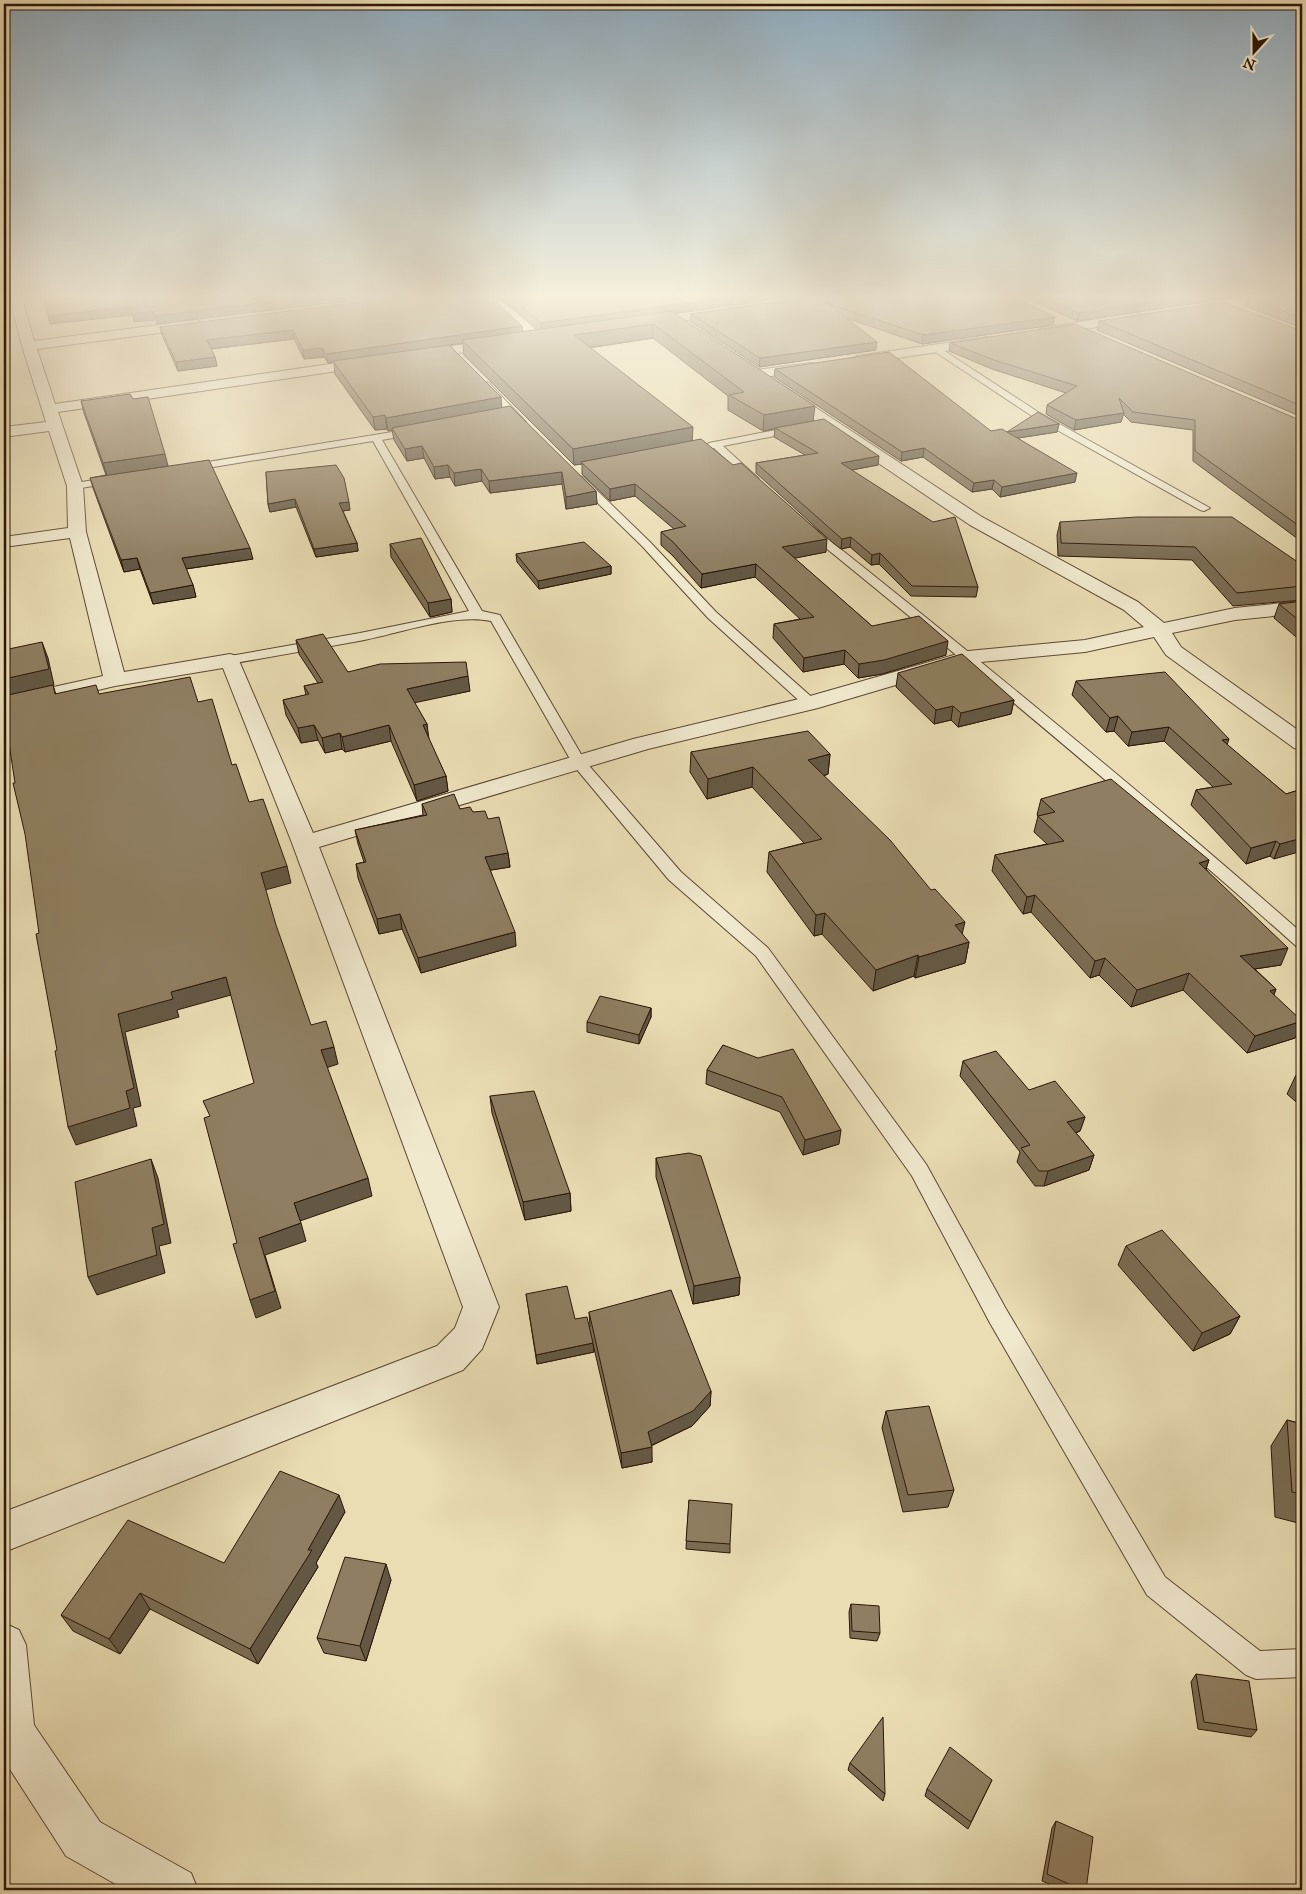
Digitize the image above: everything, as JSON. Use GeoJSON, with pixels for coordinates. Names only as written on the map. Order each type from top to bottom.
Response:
{"type":"FeatureCollection","features":[{"type":"Feature","properties":{"kind":"street"},"geometry":{"type":"LineString","coordinates":[[42,382],[76,486],[77,532],[115,680]]}},
{"type":"Feature","properties":{"kind":"street"},"geometry":{"type":"LineString","coordinates":[[51,409],[231,382]]}},
{"type":"Feature","properties":{"kind":"street"},"geometry":{"type":"LineString","coordinates":[[769,382],[976,521],[1131,606],[1160,630],[1173,651],[1302,743]]}},
{"type":"Feature","properties":{"kind":"street"},"geometry":{"type":"LineString","coordinates":[[4,432],[56,425]]}},
{"type":"Feature","properties":{"kind":"street"},"geometry":{"type":"LineString","coordinates":[[4,542],[77,532]]}},
{"type":"Feature","properties":{"kind":"street"},"geometry":{"type":"LineString","coordinates":[[305,843],[641,744],[810,703],[968,657],[1085,646],[1235,614],[1302,607]]}},
{"type":"Feature","properties":{"kind":"street"},"geometry":{"type":"LineString","coordinates":[[4,705],[115,680],[230,660],[305,843],[481,1307],[469,1338],[450,1358],[4,1532]]}},
{"type":"Feature","properties":{"kind":"street"},"geometry":{"type":"LineString","coordinates":[[4,1645],[12,1732],[83,1839],[174,1890]]}},
{"type":"Feature","properties":{"kind":"lane"},"geometry":{"type":"LineString","coordinates":[[483,382],[509,414],[533,434]]}},
{"type":"Feature","properties":{"kind":"lane"},"geometry":{"type":"LineString","coordinates":[[988,382],[1036,414],[1204,508]]}},
{"type":"Feature","properties":{"kind":"lane"},"geometry":{"type":"LineString","coordinates":[[696,448],[829,422]]}},
{"type":"Feature","properties":{"kind":"lane"},"geometry":{"type":"LineString","coordinates":[[182,469],[425,429]]}},
{"type":"Feature","properties":{"kind":"lane"},"geometry":{"type":"LineString","coordinates":[[376,438],[477,614]]}},
{"type":"Feature","properties":{"kind":"lane"},"geometry":{"type":"LineString","coordinates":[[716,445],[765,489]]}},
{"type":"Feature","properties":{"kind":"lane"},"geometry":{"type":"LineString","coordinates":[[580,469],[570,471],[646,544],[712,615],[810,703]]}},
{"type":"Feature","properties":{"kind":"lane"},"geometry":{"type":"LineString","coordinates":[[76,486],[124,478]]}},
{"type":"Feature","properties":{"kind":"lane"},"geometry":{"type":"LineString","coordinates":[[800,521],[828,546],[968,657],[1208,859],[1302,942]]}},
{"type":"Feature","properties":{"kind":"lane"},"geometry":{"type":"LineString","coordinates":[[230,660],[360,637],[456,616],[477,614],[496,618],[579,763],[675,876],[762,952],[920,1170],[998,1316],[1156,1586],[1256,1665],[1302,1663]]}},
{"type":"Feature","properties":{"kind":"building"},"geometry":{"type":"Polygon","coordinates":[[[348,382],[486,382],[501,397],[386,418],[385,415],[373,417],[348,382]]]}},
{"type":"Feature","properties":{"kind":"building"},"geometry":{"type":"Polygon","coordinates":[[[505,382],[635,382],[693,427],[573,449],[505,382]]]}},
{"type":"Feature","properties":{"kind":"building"},"geometry":{"type":"Polygon","coordinates":[[[731,382],[779,382],[815,406],[764,415],[729,395],[744,392],[731,382]]]}},
{"type":"Feature","properties":{"kind":"building"},"geometry":{"type":"Polygon","coordinates":[[[795,382],[928,382],[991,431],[1002,429],[1077,473],[1002,487],[994,480],[974,483],[924,448],[902,452],[795,382]]]}},
{"type":"Feature","properties":{"kind":"building"},"geometry":{"type":"Polygon","coordinates":[[[1065,382],[1212,382],[1302,421],[1302,528],[1195,451],[1195,420],[1133,412],[1119,398],[1124,413],[1076,420],[1047,405],[1077,386],[1065,382]]]}},
{"type":"Feature","properties":{"kind":"building"},"geometry":{"type":"Polygon","coordinates":[[[1246,382],[1302,382],[1302,406],[1246,382]]]}},
{"type":"Feature","properties":{"kind":"building"},"geometry":{"type":"Polygon","coordinates":[[[130,394],[133,399],[148,397],[165,454],[103,463],[81,401],[130,394]]]}},
{"type":"Feature","properties":{"kind":"building"},"geometry":{"type":"Polygon","coordinates":[[[510,406],[596,491],[566,497],[562,472],[489,481],[481,469],[454,473],[448,465],[434,467],[422,446],[405,449],[392,428],[510,406]]]}},
{"type":"Feature","properties":{"kind":"building"},"geometry":{"type":"Polygon","coordinates":[[[1038,412],[1059,424],[1007,432],[1038,412]]]}},
{"type":"Feature","properties":{"kind":"building"},"geometry":{"type":"Polygon","coordinates":[[[824,419],[879,456],[841,463],[933,522],[955,517],[978,587],[912,586],[880,553],[872,555],[851,537],[842,539],[756,463],[818,453],[775,428],[824,419]]]}},
{"type":"Feature","properties":{"kind":"building"},"geometry":{"type":"Polygon","coordinates":[[[701,439],[733,465],[741,463],[827,539],[782,547],[872,626],[919,616],[948,641],[884,660],[859,664],[845,650],[804,658],[774,624],[814,617],[756,564],[702,574],[673,542],[661,532],[686,526],[635,484],[610,489],[581,462],[701,439]]]}},
{"type":"Feature","properties":{"kind":"building"},"geometry":{"type":"Polygon","coordinates":[[[209,460],[250,548],[182,558],[193,585],[150,593],[137,558],[121,560],[90,478],[209,460]]]}},
{"type":"Feature","properties":{"kind":"building"},"geometry":{"type":"Polygon","coordinates":[[[336,465],[344,478],[349,502],[339,503],[357,543],[314,549],[295,499],[268,504],[266,472],[336,465]]]}},
{"type":"Feature","properties":{"kind":"building"},"geometry":{"type":"Polygon","coordinates":[[[1137,517],[1232,517],[1302,565],[1302,586],[1237,593],[1195,547],[1061,543],[1060,522],[1137,517]]]}},
{"type":"Feature","properties":{"kind":"building"},"geometry":{"type":"Polygon","coordinates":[[[421,538],[451,599],[428,603],[390,544],[421,538]]]}},
{"type":"Feature","properties":{"kind":"building"},"geometry":{"type":"Polygon","coordinates":[[[584,542],[611,566],[538,581],[516,554],[584,542]]]}},
{"type":"Feature","properties":{"kind":"building"},"geometry":{"type":"Polygon","coordinates":[[[1302,601],[1302,623],[1279,604],[1302,601]]]}},
{"type":"Feature","properties":{"kind":"building"},"geometry":{"type":"Polygon","coordinates":[[[323,634],[348,672],[380,664],[466,662],[468,676],[407,689],[427,724],[423,725],[446,776],[414,785],[389,725],[342,737],[340,733],[322,738],[314,725],[298,728],[283,700],[309,694],[304,686],[323,682],[296,640],[323,634]]]}},
{"type":"Feature","properties":{"kind":"building"},"geometry":{"type":"Polygon","coordinates":[[[42,642],[49,669],[4,679],[4,650],[42,642]]]}},
{"type":"Feature","properties":{"kind":"building"},"geometry":{"type":"Polygon","coordinates":[[[962,654],[1014,700],[961,713],[953,706],[936,710],[898,673],[962,654]]]}},
{"type":"Feature","properties":{"kind":"building"},"geometry":{"type":"Polygon","coordinates":[[[1165,672],[1229,739],[1222,740],[1286,794],[1302,789],[1302,838],[1280,844],[1276,841],[1251,848],[1196,790],[1232,784],[1169,727],[1132,732],[1118,716],[1110,718],[1076,681],[1165,672]]]}},
{"type":"Feature","properties":{"kind":"building"},"geometry":{"type":"Polygon","coordinates":[[[190,677],[198,702],[212,699],[232,765],[236,764],[249,802],[263,799],[287,866],[261,873],[276,925],[311,1025],[326,1021],[334,1047],[321,1050],[368,1178],[294,1203],[301,1223],[259,1238],[275,1291],[250,1300],[233,1244],[237,1243],[204,1118],[210,1116],[203,1101],[254,1083],[226,977],[171,992],[173,999],[118,1014],[134,1088],[126,1091],[130,1108],[68,1127],[55,1051],[57,1050],[36,934],[39,933],[25,834],[13,783],[15,783],[7,730],[4,731],[4,696],[53,685],[55,694],[96,685],[99,694],[190,677]]]}},
{"type":"Feature","properties":{"kind":"building"},"geometry":{"type":"Polygon","coordinates":[[[808,731],[830,754],[808,760],[890,840],[931,890],[935,889],[965,922],[955,925],[969,942],[919,957],[918,955],[876,970],[825,913],[816,915],[769,852],[822,839],[753,767],[708,779],[691,752],[808,731]]]}},
{"type":"Feature","properties":{"kind":"building"},"geometry":{"type":"Polygon","coordinates":[[[1111,779],[1209,860],[1199,863],[1288,948],[1240,956],[1276,989],[1270,991],[1302,1021],[1255,1036],[1189,973],[1137,990],[1105,958],[1095,961],[1035,895],[1027,897],[995,855],[1064,841],[1038,816],[1055,812],[1041,799],[1111,779]]]}},
{"type":"Feature","properties":{"kind":"building"},"geometry":{"type":"Polygon","coordinates":[[[454,794],[460,809],[470,807],[473,812],[485,811],[488,819],[499,817],[508,853],[485,857],[515,932],[418,958],[400,914],[377,919],[356,864],[366,862],[355,830],[427,815],[422,804],[454,794]]]}},
{"type":"Feature","properties":{"kind":"building"},"geometry":{"type":"Polygon","coordinates":[[[600,996],[651,1008],[639,1035],[587,1022],[600,996]]]}},
{"type":"Feature","properties":{"kind":"building"},"geometry":{"type":"Polygon","coordinates":[[[723,1045],[758,1058],[793,1049],[841,1130],[805,1140],[782,1097],[707,1070],[723,1045]]]}},
{"type":"Feature","properties":{"kind":"building"},"geometry":{"type":"Polygon","coordinates":[[[996,1051],[1029,1090],[1055,1081],[1085,1117],[1067,1122],[1094,1155],[1048,1171],[1039,1171],[1021,1148],[1030,1145],[963,1061],[996,1051]]]}},
{"type":"Feature","properties":{"kind":"building"},"geometry":{"type":"Polygon","coordinates":[[[1302,1072],[1302,1080],[1296,1075],[1302,1072]]]}},
{"type":"Feature","properties":{"kind":"building"},"geometry":{"type":"Polygon","coordinates":[[[534,1091],[570,1193],[523,1202],[490,1096],[534,1091]]]}},
{"type":"Feature","properties":{"kind":"building"},"geometry":{"type":"Polygon","coordinates":[[[689,1153],[701,1156],[740,1277],[694,1286],[656,1158],[689,1153]]]}},
{"type":"Feature","properties":{"kind":"building"},"geometry":{"type":"Polygon","coordinates":[[[151,1159],[164,1224],[152,1228],[157,1255],[88,1277],[75,1182],[151,1159]]]}},
{"type":"Feature","properties":{"kind":"building"},"geometry":{"type":"Polygon","coordinates":[[[1162,1230],[1240,1316],[1202,1333],[1126,1246],[1162,1230]]]}},
{"type":"Feature","properties":{"kind":"building"},"geometry":{"type":"Polygon","coordinates":[[[567,1286],[575,1319],[587,1317],[593,1343],[536,1355],[526,1294],[567,1286]]]}},
{"type":"Feature","properties":{"kind":"building"},"geometry":{"type":"Polygon","coordinates":[[[671,1290],[711,1391],[693,1411],[648,1432],[652,1447],[621,1453],[589,1312],[671,1290]]]}},
{"type":"Feature","properties":{"kind":"building"},"geometry":{"type":"Polygon","coordinates":[[[929,1406],[954,1490],[908,1495],[886,1411],[929,1406]]]}},
{"type":"Feature","properties":{"kind":"building"},"geometry":{"type":"Polygon","coordinates":[[[1287,1420],[1302,1424],[1302,1494],[1292,1492],[1287,1420]]]}},
{"type":"Feature","properties":{"kind":"building"},"geometry":{"type":"Polygon","coordinates":[[[280,1471],[339,1495],[308,1550],[312,1550],[250,1649],[140,1593],[109,1639],[61,1615],[128,1520],[224,1563],[280,1471]]]}},
{"type":"Feature","properties":{"kind":"building"},"geometry":{"type":"Polygon","coordinates":[[[689,1500],[732,1504],[730,1544],[686,1541],[689,1500]]]}},
{"type":"Feature","properties":{"kind":"building"},"geometry":{"type":"Polygon","coordinates":[[[345,1557],[386,1564],[360,1646],[317,1638],[345,1557]]]}},
{"type":"Feature","properties":{"kind":"building"},"geometry":{"type":"Polygon","coordinates":[[[851,1604],[879,1606],[880,1633],[852,1631],[851,1604]]]}},
{"type":"Feature","properties":{"kind":"building"},"geometry":{"type":"Polygon","coordinates":[[[1196,1674],[1249,1681],[1257,1730],[1204,1722],[1196,1674]]]}},
{"type":"Feature","properties":{"kind":"building"},"geometry":{"type":"Polygon","coordinates":[[[883,1717],[885,1794],[850,1763],[883,1717]]]}},
{"type":"Feature","properties":{"kind":"building"},"geometry":{"type":"Polygon","coordinates":[[[950,1747],[992,1780],[971,1822],[927,1789],[950,1747]]]}},
{"type":"Feature","properties":{"kind":"building"},"geometry":{"type":"Polygon","coordinates":[[[1056,1821],[1093,1837],[1086,1890],[1082,1890],[1047,1874],[1056,1821]]]}}]}
